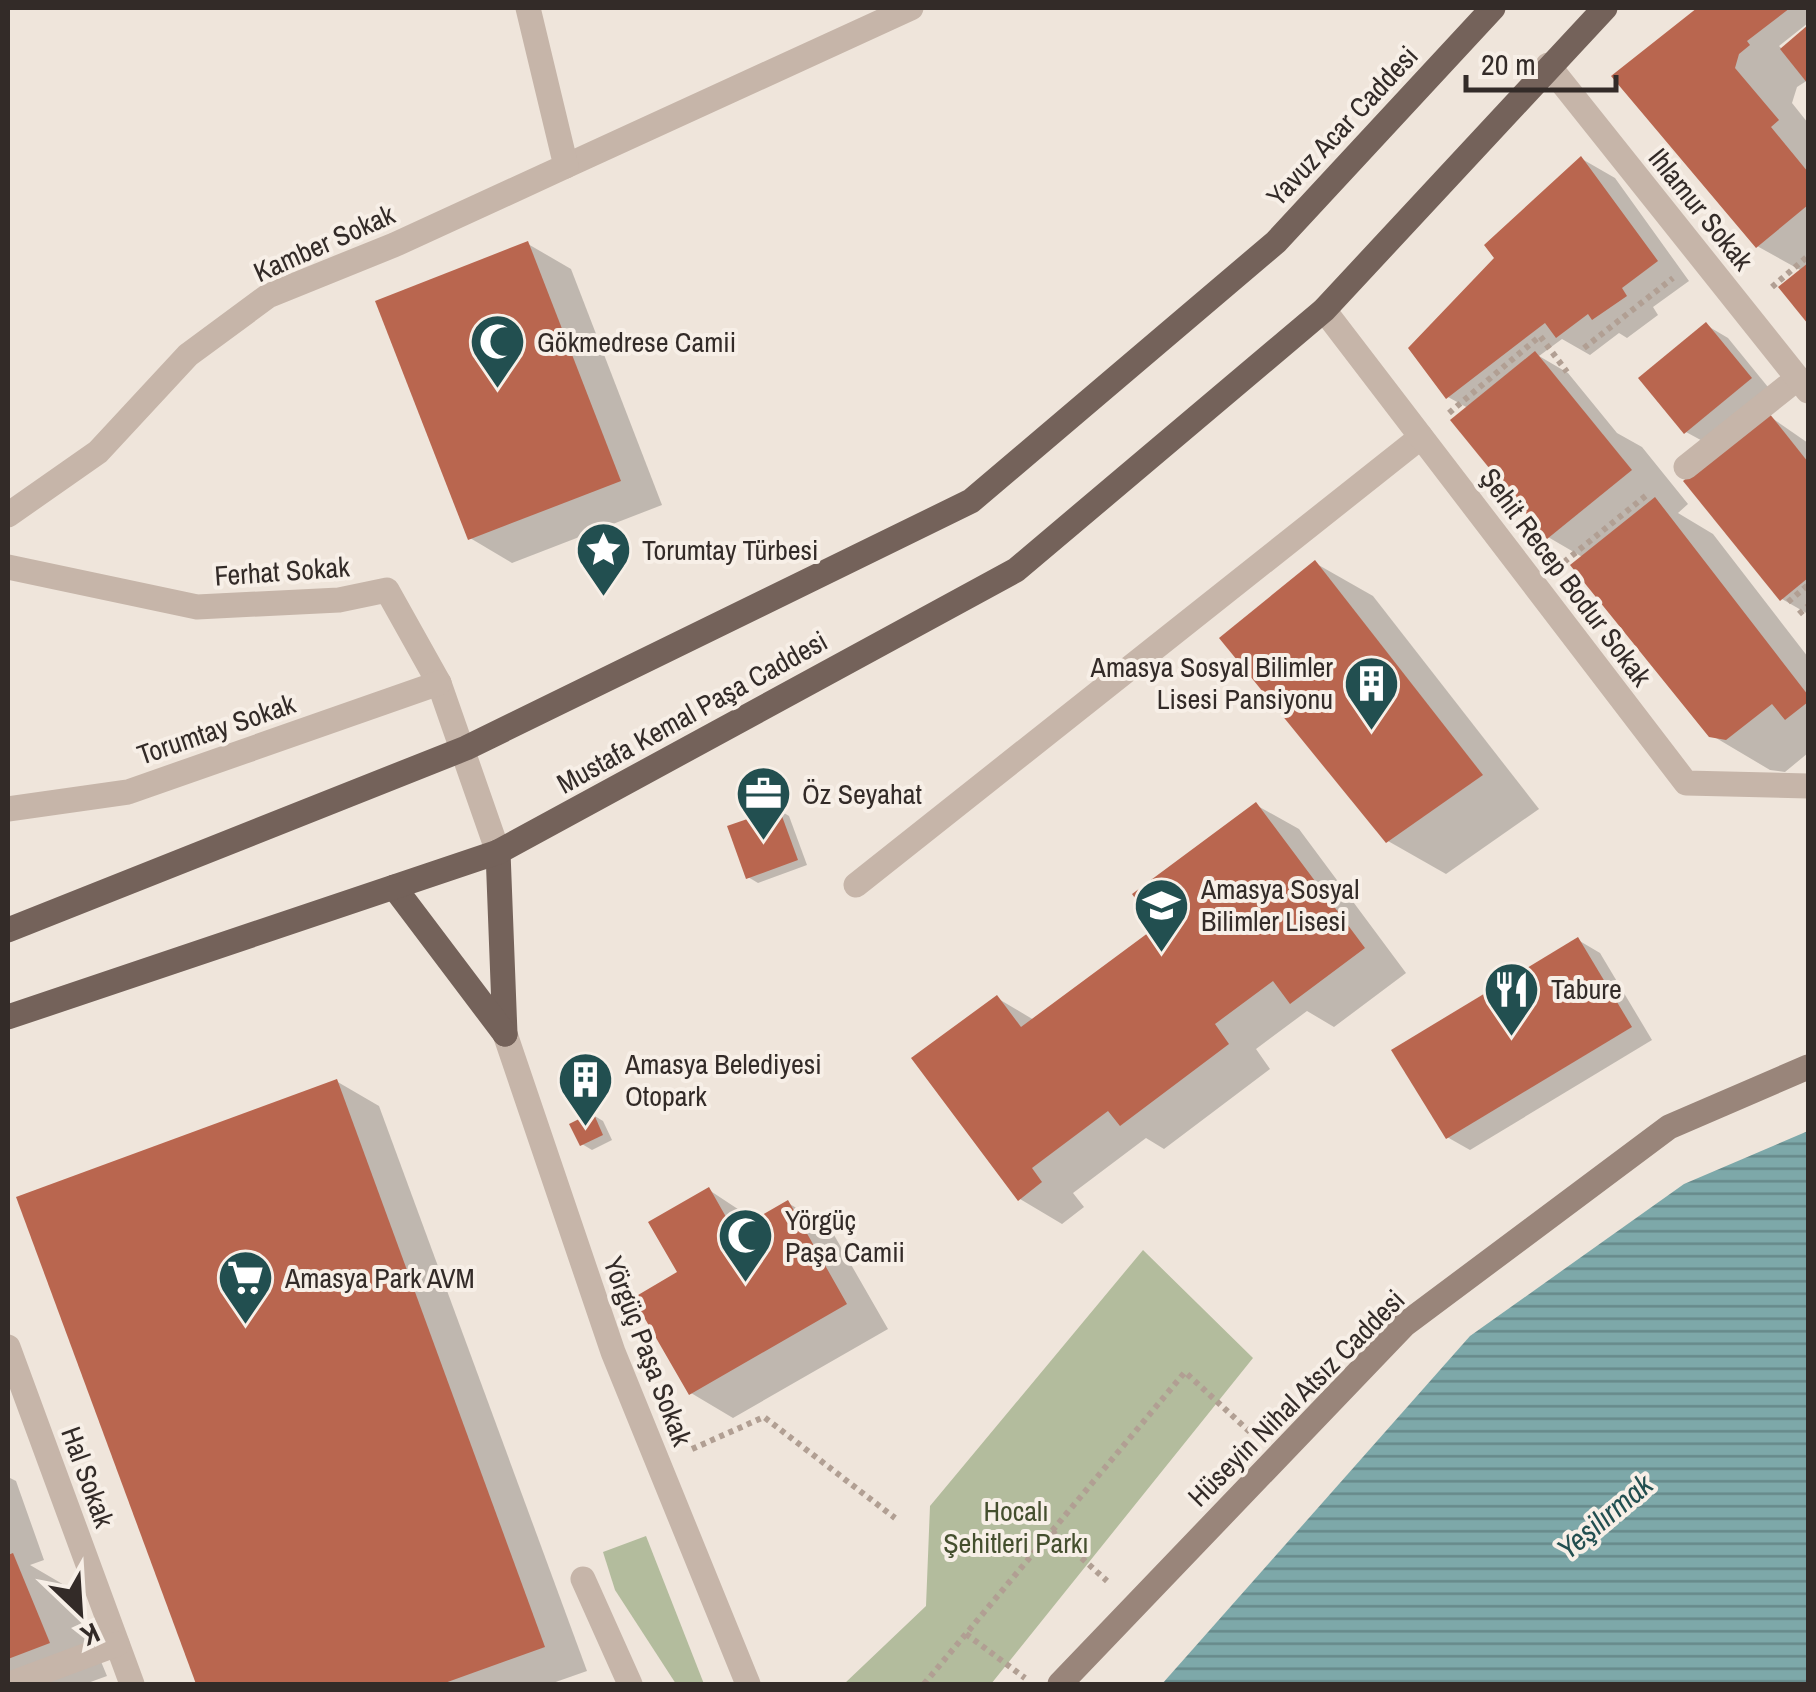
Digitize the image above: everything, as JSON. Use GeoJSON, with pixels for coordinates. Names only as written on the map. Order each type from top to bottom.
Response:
{"type":"FeatureCollection","features":[{"type":"Feature","properties":{"kind":"main road","name":"Yavuz Acar Caddesi"},"geometry":{"type":"LineString","coordinates":[[466,748],[970,501],[1276,242],[1494,8]]}},
{"type":"Feature","properties":{"kind":"main road"},"geometry":{"type":"LineString","coordinates":[[1324,310],[1605,8]]}},
{"type":"Feature","properties":{"kind":"main road","name":"Mustafa Kemal Paşa Caddesi"},"geometry":{"type":"LineString","coordinates":[[8,1017],[498,852],[1016,570],[1324,310]]}},
{"type":"Feature","properties":{"kind":"main road"},"geometry":{"type":"LineString","coordinates":[[8,930],[466,748]]}},
{"type":"Feature","properties":{"kind":"main road"},"geometry":{"type":"LineString","coordinates":[[498,852],[505,1034]]}},
{"type":"Feature","properties":{"kind":"main road"},"geometry":{"type":"LineString","coordinates":[[394,887],[505,1034]]}},
{"type":"Feature","properties":{"kind":"street"},"geometry":{"type":"LineString","coordinates":[[528,8],[566,166]]}},
{"type":"Feature","properties":{"kind":"street","name":"Kamber Sokak"},"geometry":{"type":"LineString","coordinates":[[8,515],[98,452],[188,355],[268,296],[394,246],[911,8]]}},
{"type":"Feature","properties":{"kind":"street","name":"Ihlamur Sokak"},"geometry":{"type":"LineString","coordinates":[[1548,66],[1803,384]]}},
{"type":"Feature","properties":{"kind":"street","name":"Şehit Recep Bodur Sokak"},"geometry":{"type":"LineString","coordinates":[[1324,310],[1686,783],[1808,786]]}},
{"type":"Feature","properties":{"kind":"street"},"geometry":{"type":"LineString","coordinates":[[1686,467],[1803,384]]}},
{"type":"Feature","properties":{"kind":"street"},"geometry":{"type":"LineString","coordinates":[[856,885],[1421,437]]}},
{"type":"Feature","properties":{"kind":"street","name":"Ferhat Sokak"},"geometry":{"type":"LineString","coordinates":[[8,567],[197,607],[338,600],[387,590],[439,683],[466,748],[498,852]]}},
{"type":"Feature","properties":{"kind":"street","name":"Torumtay Sokak"},"geometry":{"type":"LineString","coordinates":[[8,809],[128,792],[439,683]]}},
{"type":"Feature","properties":{"kind":"street","name":"Yörgüç Paşa Sokak"},"geometry":{"type":"LineString","coordinates":[[505,1034],[612,1352],[748,1684]]}},
{"type":"Feature","properties":{"kind":"street","name":"Hüseyin Nihal Atsız Caddesi"},"geometry":{"type":"LineString","coordinates":[[1060,1684],[1404,1325],[1669,1127],[1808,1068]]}},
{"type":"Feature","properties":{"kind":"street","name":"Hal Sokak"},"geometry":{"type":"LineString","coordinates":[[8,1347],[14,1386],[132,1684]]}},
{"type":"Feature","properties":{"kind":"street"},"geometry":{"type":"LineString","coordinates":[[583,1578],[630,1684]]}},
{"type":"Feature","properties":{"kind":"street"},"geometry":{"type":"LineString","coordinates":[[10,1684],[117,1644]]}},
{"type":"Feature","properties":{"kind":"path"},"geometry":{"type":"LineString","coordinates":[[1584,348],[1701,256]]}},
{"type":"Feature","properties":{"kind":"path"},"geometry":{"type":"LineString","coordinates":[[1421,437],[1540,336],[1567,372]]}},
{"type":"Feature","properties":{"kind":"path"},"geometry":{"type":"LineString","coordinates":[[1535,586],[1648,494]]}},
{"type":"Feature","properties":{"kind":"path"},"geometry":{"type":"LineString","coordinates":[[1788,602],[1808,585]]}},
{"type":"Feature","properties":{"kind":"path"},"geometry":{"type":"LineString","coordinates":[[1798,614],[1808,606]]}},
{"type":"Feature","properties":{"kind":"path"},"geometry":{"type":"LineString","coordinates":[[924,1684],[1185,1372],[1277,1457]]}},
{"type":"Feature","properties":{"kind":"path"},"geometry":{"type":"LineString","coordinates":[[658,1465],[764,1417],[895,1518]]}},
{"type":"Feature","properties":{"kind":"path"},"geometry":{"type":"LineString","coordinates":[[1052,1531],[1134,1605]]}},
{"type":"Feature","properties":{"kind":"path"},"geometry":{"type":"LineString","coordinates":[[966,1634],[1034,1684]]}},
{"type":"Feature","properties":{"kind":"green space","name":"Hocalı Şehitleri Parkı"},"geometry":{"type":"Polygon","coordinates":[[[1143,1250],[1253,1358],[991,1684],[844,1684],[926,1606],[930,1506],[1143,1250]]]}},
{"type":"Feature","properties":{"kind":"green space"},"geometry":{"type":"Polygon","coordinates":[[[646,1536],[704,1684],[676,1684],[615,1590],[603,1552],[646,1536]]]}},
{"type":"Feature","properties":{"kind":"water","name":"Yeşilırmak"},"geometry":{"type":"Polygon","coordinates":[[[1808,1131],[1808,1684],[1162,1684],[1470,1336],[1684,1184],[1808,1131]]]}},
{"type":"Feature","properties":{"kind":"building"},"geometry":{"type":"Polygon","coordinates":[[[1697,8],[1790,8],[1747,41],[1750,45],[1739,54],[1735,68],[1779,120],[1771,127],[1808,172],[1808,205],[1756,248],[1611,76],[1697,8]]]}},
{"type":"Feature","properties":{"kind":"building"},"geometry":{"type":"Polygon","coordinates":[[[1808,25],[1808,84],[1780,49],[1808,25]]]}},
{"type":"Feature","properties":{"kind":"building"},"geometry":{"type":"Polygon","coordinates":[[[1581,156],[1658,261],[1622,288],[1627,296],[1592,320],[1588,314],[1556,338],[1545,323],[1446,399],[1408,348],[1494,258],[1484,245],[1581,156]]]}},
{"type":"Feature","properties":{"kind":"building","name":"Gökmedrese Camii"},"geometry":{"type":"Polygon","coordinates":[[[528,241],[621,481],[468,540],[375,301],[528,241]]]}},
{"type":"Feature","properties":{"kind":"building"},"geometry":{"type":"Polygon","coordinates":[[[1808,263],[1808,324],[1778,287],[1808,263]]]}},
{"type":"Feature","properties":{"kind":"building"},"geometry":{"type":"Polygon","coordinates":[[[1706,322],[1752,378],[1684,434],[1638,378],[1706,322]]]}},
{"type":"Feature","properties":{"kind":"building"},"geometry":{"type":"Polygon","coordinates":[[[1535,351],[1632,470],[1547,539],[1450,420],[1535,351]]]}},
{"type":"Feature","properties":{"kind":"building"},"geometry":{"type":"Polygon","coordinates":[[[1769,413],[1808,462],[1808,578],[1780,601],[1683,481],[1769,413]]]}},
{"type":"Feature","properties":{"kind":"building"},"geometry":{"type":"Polygon","coordinates":[[[1655,497],[1808,695],[1808,702],[1785,720],[1772,704],[1726,740],[1709,737],[1570,565],[1655,497]]]}},
{"type":"Feature","properties":{"kind":"building","name":"Amasya Sosyal Bilimler Lisesi Pansiyonu"},"geometry":{"type":"Polygon","coordinates":[[[1315,560],[1483,775],[1386,843],[1219,638],[1315,560]]]}},
{"type":"Feature","properties":{"kind":"building","name":"Amasya Sosyal Bilimler Lisesi"},"geometry":{"type":"Polygon","coordinates":[[[1256,802],[1365,948],[1290,1004],[1273,981],[1215,1024],[1229,1044],[1120,1126],[1108,1111],[1032,1168],[1042,1182],[1018,1201],[911,1058],[997,995],[1021,1027],[1156,927],[1132,894],[1256,802]]]}},
{"type":"Feature","properties":{"kind":"building","name":"Öz Seyahat"},"geometry":{"type":"Polygon","coordinates":[[[779,808],[798,860],[746,879],[727,826],[779,808]]]}},
{"type":"Feature","properties":{"kind":"building","name":"Tabure"},"geometry":{"type":"Polygon","coordinates":[[[1578,937],[1632,1027],[1446,1139],[1391,1050],[1578,937]]]}},
{"type":"Feature","properties":{"kind":"building","name":"Amasya Park AVM"},"geometry":{"type":"Polygon","coordinates":[[[337,1079],[545,1647],[442,1684],[196,1684],[16,1197],[337,1079]]]}},
{"type":"Feature","properties":{"kind":"building","name":"Amasya Belediyesi Otopark"},"geometry":{"type":"Polygon","coordinates":[[[593,1112],[603,1135],[580,1146],[569,1124],[593,1112]]]}},
{"type":"Feature","properties":{"kind":"building","name":"Yörgüç Paşa Camii"},"geometry":{"type":"Polygon","coordinates":[[[709,1187],[734,1231],[788,1200],[847,1304],[689,1395],[633,1298],[677,1272],[648,1222],[709,1187]]]}},
{"type":"Feature","properties":{"kind":"building"},"geometry":{"type":"Polygon","coordinates":[[[13,1553],[50,1643],[8,1659],[8,1555],[13,1553]]]}},
{"type":"Feature","properties":{"kind":"place","name":"Gökmedrese Camii"},"geometry":{"type":"Point","coordinates":[498,391]}},
{"type":"Feature","properties":{"kind":"place","name":"Torumtay Türbesi"},"geometry":{"type":"Point","coordinates":[603,599]}},
{"type":"Feature","properties":{"kind":"place","name":"Amasya Sosyal Bilimler Lisesi Pansiyonu"},"geometry":{"type":"Point","coordinates":[1372,732]}},
{"type":"Feature","properties":{"kind":"place","name":"Öz Seyahat"},"geometry":{"type":"Point","coordinates":[763,843]}},
{"type":"Feature","properties":{"kind":"place","name":"Amasya Sosyal Bilimler Lisesi"},"geometry":{"type":"Point","coordinates":[1162,954]}},
{"type":"Feature","properties":{"kind":"place","name":"Tabure"},"geometry":{"type":"Point","coordinates":[1512,1038]}},
{"type":"Feature","properties":{"kind":"place","name":"Amasya Belediyesi Otopark"},"geometry":{"type":"Point","coordinates":[586,1129]}},
{"type":"Feature","properties":{"kind":"place","name":"Yörgüç Paşa Camii"},"geometry":{"type":"Point","coordinates":[746,1285]}},
{"type":"Feature","properties":{"kind":"place","name":"Amasya Park AVM"},"geometry":{"type":"Point","coordinates":[246,1327]}}]}
